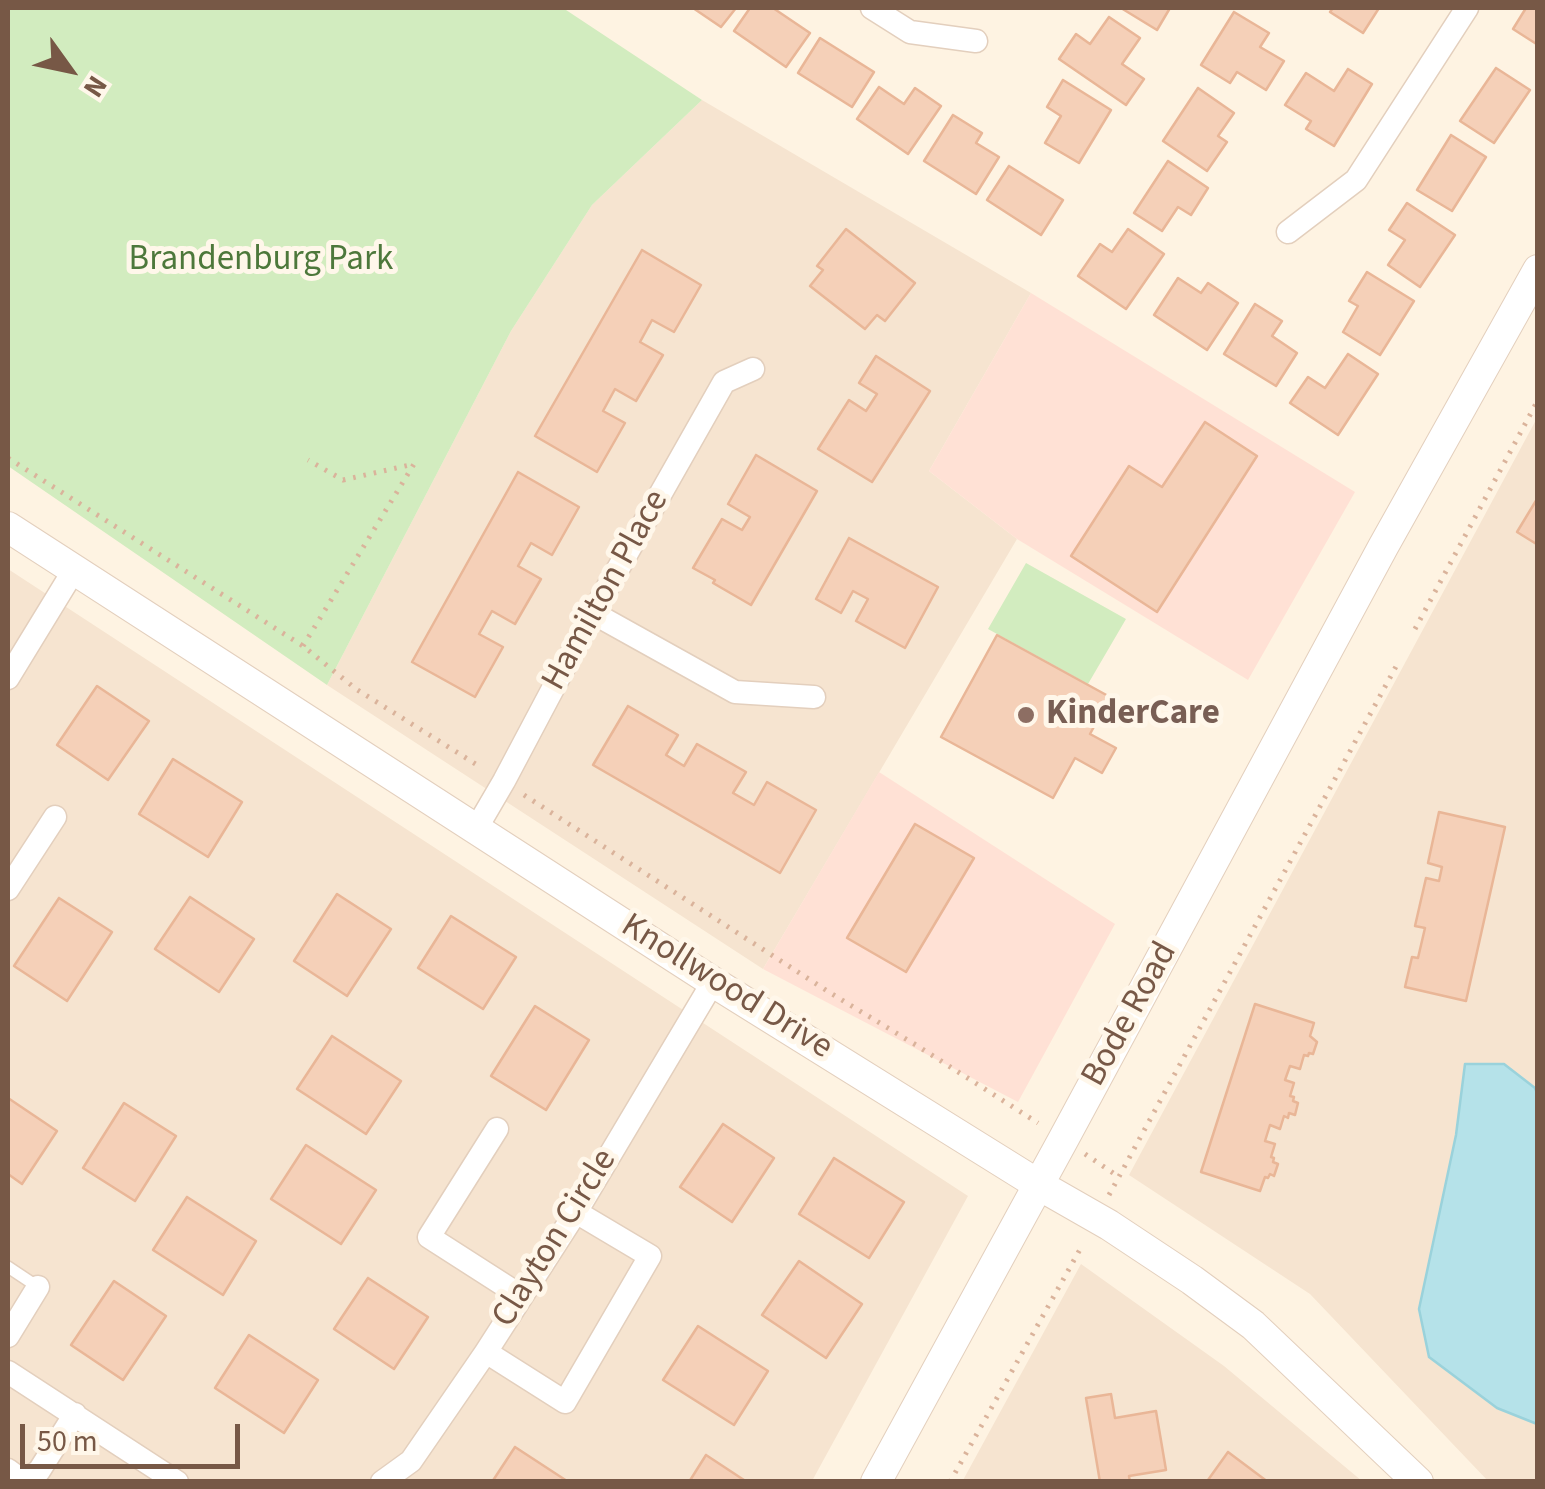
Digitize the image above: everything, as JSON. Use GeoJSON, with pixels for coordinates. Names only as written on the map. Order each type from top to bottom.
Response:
{"type":"FeatureCollection","features":[{"type":"Feature","properties":{"kind":"street"},"geometry":{"type":"LineString","coordinates":[[872,8],[910,32],[976,41]]}},
{"type":"Feature","properties":{"kind":"street"},"geometry":{"type":"LineString","coordinates":[[1288,232],[1356,180],[1467,8]]}},
{"type":"Feature","properties":{"kind":"street","name":"Bode Road"},"geometry":{"type":"LineString","coordinates":[[876,1482],[1383,547],[1538,270]]}},
{"type":"Feature","properties":{"kind":"street","name":"Hamilton Place"},"geometry":{"type":"LineString","coordinates":[[476,829],[724,382],[753,368]]}},
{"type":"Feature","properties":{"kind":"street","name":"Knollwood Drive"},"geometry":{"type":"LineString","coordinates":[[8,528],[713,982],[1192,1280],[1253,1325],[1418,1482]]}},
{"type":"Feature","properties":{"kind":"street"},"geometry":{"type":"LineString","coordinates":[[8,678],[74,570]]}},
{"type":"Feature","properties":{"kind":"street"},"geometry":{"type":"LineString","coordinates":[[593,613],[735,692],[814,697]]}},
{"type":"Feature","properties":{"kind":"street"},"geometry":{"type":"LineString","coordinates":[[8,889],[55,817]]}},
{"type":"Feature","properties":{"kind":"street","name":"Clayton Circle"},"geometry":{"type":"LineString","coordinates":[[382,1482],[411,1461],[486,1352],[576,1212],[713,982]]}},
{"type":"Feature","properties":{"kind":"street"},"geometry":{"type":"LineString","coordinates":[[497,1130],[429,1237],[521,1296]]}},
{"type":"Feature","properties":{"kind":"street"},"geometry":{"type":"LineString","coordinates":[[486,1352],[565,1402],[650,1256],[576,1212]]}},
{"type":"Feature","properties":{"kind":"street"},"geometry":{"type":"LineString","coordinates":[[8,1336],[38,1287]]}},
{"type":"Feature","properties":{"kind":"street"},"geometry":{"type":"LineString","coordinates":[[8,1372],[177,1482]]}},
{"type":"Feature","properties":{"kind":"street"},"geometry":{"type":"LineString","coordinates":[[8,1470],[23,1481],[39,1471],[76,1414]]}},
{"type":"Feature","properties":{"kind":"lane"},"geometry":{"type":"LineString","coordinates":[[8,1268],[38,1287]]}},
{"type":"Feature","properties":{"kind":"path"},"geometry":{"type":"LineString","coordinates":[[1416,629],[1538,400]]}},
{"type":"Feature","properties":{"kind":"path"},"geometry":{"type":"LineString","coordinates":[[303,646],[414,464],[342,480],[308,460]]}},
{"type":"Feature","properties":{"kind":"path"},"geometry":{"type":"LineString","coordinates":[[1107,1168],[1118,1179],[1399,662]]}},
{"type":"Feature","properties":{"kind":"path"},"geometry":{"type":"LineString","coordinates":[[950,1482],[1079,1250]]}},
{"type":"Feature","properties":{"kind":"shaded area"},"geometry":{"type":"Polygon","coordinates":[[[702,100],[1031,293],[929,471],[1017,539],[763,969],[327,685],[511,331],[592,205],[702,100]]]}},
{"type":"Feature","properties":{"kind":"shaded area"},"geometry":{"type":"Polygon","coordinates":[[[1031,293],[1355,492],[1248,680],[1017,539],[929,471],[1031,293]]]}},
{"type":"Feature","properties":{"kind":"shaded area"},"geometry":{"type":"Polygon","coordinates":[[[1537,418],[1537,1481],[1488,1481],[1310,1294],[1129,1175],[1537,418]]]}},
{"type":"Feature","properties":{"kind":"shaded area"},"geometry":{"type":"Polygon","coordinates":[[[8,569],[968,1196],[812,1481],[8,1481],[8,569]]]}},
{"type":"Feature","properties":{"kind":"shaded area"},"geometry":{"type":"Polygon","coordinates":[[[879,772],[1115,924],[1018,1102],[763,969],[879,772]]]}},
{"type":"Feature","properties":{"kind":"shaded area"},"geometry":{"type":"Polygon","coordinates":[[[1081,1264],[1224,1366],[1362,1481],[962,1482],[1081,1264]]]}},
{"type":"Feature","properties":{"kind":"green space","name":"Brandenburg Park"},"geometry":{"type":"Polygon","coordinates":[[[8,8],[563,8],[702,100],[592,205],[511,331],[327,685],[8,466],[8,8]]]}},
{"type":"Feature","properties":{"kind":"green space"},"geometry":{"type":"Polygon","coordinates":[[[1026,563],[1126,619],[1088,684],[988,629],[1026,563]]]}},
{"type":"Feature","properties":{"kind":"water"},"geometry":{"type":"Polygon","coordinates":[[[1465,1064],[1504,1064],[1537,1093],[1537,1424],[1497,1408],[1429,1357],[1419,1309],[1456,1135],[1465,1064]]]}},
{"type":"Feature","properties":{"kind":"building"},"geometry":{"type":"Polygon","coordinates":[[[693,8],[736,8],[721,27],[693,8]]]}},
{"type":"Feature","properties":{"kind":"building"},"geometry":{"type":"Polygon","coordinates":[[[750,8],[773,8],[810,33],[786,67],[734,31],[750,8]]]}},
{"type":"Feature","properties":{"kind":"building"},"geometry":{"type":"Polygon","coordinates":[[[1121,8],[1170,8],[1157,30],[1121,8]]]}},
{"type":"Feature","properties":{"kind":"building"},"geometry":{"type":"Polygon","coordinates":[[[1333,8],[1379,8],[1363,33],[1330,12],[1333,8]]]}},
{"type":"Feature","properties":{"kind":"building"},"geometry":{"type":"Polygon","coordinates":[[[1526,8],[1538,8],[1538,45],[1513,29],[1526,8]]]}},
{"type":"Feature","properties":{"kind":"building"},"geometry":{"type":"Polygon","coordinates":[[[1234,12],[1269,33],[1260,47],[1284,61],[1266,90],[1237,72],[1230,83],[1201,65],[1234,12]]]}},
{"type":"Feature","properties":{"kind":"building"},"geometry":{"type":"Polygon","coordinates":[[[1109,17],[1140,38],[1122,64],[1144,79],[1126,105],[1059,59],[1076,34],[1090,44],[1109,17]]]}},
{"type":"Feature","properties":{"kind":"building"},"geometry":{"type":"Polygon","coordinates":[[[820,38],[874,72],[852,107],[798,73],[820,38]]]}},
{"type":"Feature","properties":{"kind":"building"},"geometry":{"type":"Polygon","coordinates":[[[1496,68],[1530,90],[1494,143],[1460,121],[1496,68]]]}},
{"type":"Feature","properties":{"kind":"building"},"geometry":{"type":"Polygon","coordinates":[[[1348,69],[1372,84],[1334,146],[1306,129],[1311,121],[1285,105],[1306,73],[1334,91],[1348,69]]]}},
{"type":"Feature","properties":{"kind":"building"},"geometry":{"type":"Polygon","coordinates":[[[1063,80],[1111,110],[1079,163],[1045,143],[1061,116],[1047,107],[1063,80]]]}},
{"type":"Feature","properties":{"kind":"building"},"geometry":{"type":"Polygon","coordinates":[[[879,87],[904,104],[915,88],[941,106],[908,154],[857,119],[879,87]]]}},
{"type":"Feature","properties":{"kind":"building"},"geometry":{"type":"Polygon","coordinates":[[[1198,88],[1234,113],[1218,136],[1227,142],[1207,171],[1163,141],[1198,88]]]}},
{"type":"Feature","properties":{"kind":"building"},"geometry":{"type":"Polygon","coordinates":[[[953,115],[982,133],[976,143],[999,157],[976,194],[924,161],[953,115]]]}},
{"type":"Feature","properties":{"kind":"building"},"geometry":{"type":"Polygon","coordinates":[[[1451,135],[1486,157],[1452,211],[1417,190],[1451,135]]]}},
{"type":"Feature","properties":{"kind":"building"},"geometry":{"type":"Polygon","coordinates":[[[1168,161],[1208,188],[1191,215],[1178,207],[1162,231],[1134,213],[1168,161]]]}},
{"type":"Feature","properties":{"kind":"building"},"geometry":{"type":"Polygon","coordinates":[[[1009,166],[1063,200],[1041,235],[987,200],[1009,166]]]}},
{"type":"Feature","properties":{"kind":"building"},"geometry":{"type":"Polygon","coordinates":[[[1407,203],[1455,235],[1420,287],[1388,265],[1405,240],[1389,230],[1407,203]]]}},
{"type":"Feature","properties":{"kind":"building"},"geometry":{"type":"Polygon","coordinates":[[[846,229],[915,283],[885,321],[877,315],[865,329],[810,286],[823,270],[817,266],[846,229]]]}},
{"type":"Feature","properties":{"kind":"building"},"geometry":{"type":"Polygon","coordinates":[[[1128,229],[1164,254],[1126,309],[1078,276],[1100,244],[1112,252],[1128,229]]]}},
{"type":"Feature","properties":{"kind":"building"},"geometry":{"type":"Polygon","coordinates":[[[642,250],[701,285],[674,332],[652,320],[640,342],[663,355],[636,401],[615,389],[603,411],[625,423],[597,472],[535,436],[642,250]]]}},
{"type":"Feature","properties":{"kind":"building"},"geometry":{"type":"Polygon","coordinates":[[[1367,272],[1414,301],[1380,355],[1343,332],[1358,306],[1349,301],[1367,272]]]}},
{"type":"Feature","properties":{"kind":"building"},"geometry":{"type":"Polygon","coordinates":[[[1178,278],[1201,293],[1208,283],[1238,303],[1207,350],[1154,315],[1178,278]]]}},
{"type":"Feature","properties":{"kind":"building"},"geometry":{"type":"Polygon","coordinates":[[[1255,304],[1282,321],[1272,336],[1297,353],[1276,386],[1224,354],[1255,304]]]}},
{"type":"Feature","properties":{"kind":"building"},"geometry":{"type":"Polygon","coordinates":[[[1348,354],[1378,374],[1338,435],[1290,403],[1308,377],[1325,388],[1348,354]]]}},
{"type":"Feature","properties":{"kind":"building"},"geometry":{"type":"Polygon","coordinates":[[[876,356],[930,391],[872,482],[818,449],[849,400],[866,411],[877,394],[859,383],[876,356]]]}},
{"type":"Feature","properties":{"kind":"building"},"geometry":{"type":"Polygon","coordinates":[[[1205,422],[1257,456],[1157,612],[1071,556],[1129,466],[1162,487],[1205,422]]]}},
{"type":"Feature","properties":{"kind":"building"},"geometry":{"type":"Polygon","coordinates":[[[756,455],[817,491],[751,605],[693,568],[722,519],[742,530],[750,517],[728,504],[756,455]]]}},
{"type":"Feature","properties":{"kind":"building"},"geometry":{"type":"Polygon","coordinates":[[[518,472],[579,507],[552,555],[531,543],[518,566],[541,579],[515,624],[492,611],[479,634],[503,647],[475,697],[412,662],[518,472]]]}},
{"type":"Feature","properties":{"kind":"building"},"geometry":{"type":"Polygon","coordinates":[[[1538,500],[1538,545],[1517,532],[1538,500]]]}},
{"type":"Feature","properties":{"kind":"building"},"geometry":{"type":"Polygon","coordinates":[[[849,538],[938,587],[905,648],[856,621],[868,599],[853,591],[841,613],[816,599],[849,538]]]}},
{"type":"Feature","properties":{"kind":"building","name":"KinderCare"},"geometry":{"type":"Polygon","coordinates":[[[997,635],[1110,697],[1090,734],[1116,748],[1102,773],[1075,758],[1053,798],[941,737],[997,635]]]}},
{"type":"Feature","properties":{"kind":"building"},"geometry":{"type":"Polygon","coordinates":[[[97,686],[149,721],[108,780],[57,745],[97,686]]]}},
{"type":"Feature","properties":{"kind":"building"},"geometry":{"type":"Polygon","coordinates":[[[628,706],[678,735],[666,755],[684,766],[697,744],[746,772],[733,793],[754,805],[767,782],[816,810],[780,873],[593,765],[628,706]]]}},
{"type":"Feature","properties":{"kind":"building"},"geometry":{"type":"Polygon","coordinates":[[[173,759],[242,802],[208,857],[139,814],[173,759]]]}},
{"type":"Feature","properties":{"kind":"building"},"geometry":{"type":"Polygon","coordinates":[[[1439,812],[1505,827],[1466,1001],[1405,987],[1412,957],[1418,958],[1425,928],[1415,926],[1426,878],[1439,881],[1442,867],[1428,863],[1439,812]]]}},
{"type":"Feature","properties":{"kind":"building"},"geometry":{"type":"Polygon","coordinates":[[[915,824],[974,858],[906,972],[847,938],[915,824]]]}},
{"type":"Feature","properties":{"kind":"building"},"geometry":{"type":"Polygon","coordinates":[[[337,894],[391,929],[347,996],[294,961],[337,894]]]}},
{"type":"Feature","properties":{"kind":"building"},"geometry":{"type":"Polygon","coordinates":[[[190,897],[254,939],[219,992],[155,949],[190,897]]]}},
{"type":"Feature","properties":{"kind":"building"},"geometry":{"type":"Polygon","coordinates":[[[59,898],[112,932],[67,1001],[14,966],[59,898]]]}},
{"type":"Feature","properties":{"kind":"building"},"geometry":{"type":"Polygon","coordinates":[[[451,916],[516,957],[483,1009],[418,968],[451,916]]]}},
{"type":"Feature","properties":{"kind":"building"},"geometry":{"type":"Polygon","coordinates":[[[1255,1004],[1314,1023],[1310,1036],[1317,1042],[1313,1054],[1304,1055],[1300,1069],[1290,1066],[1285,1080],[1294,1083],[1290,1096],[1298,1103],[1295,1115],[1284,1116],[1280,1129],[1270,1125],[1265,1141],[1275,1144],[1271,1157],[1278,1164],[1274,1176],[1265,1177],[1260,1191],[1201,1172],[1255,1004]]]}},
{"type":"Feature","properties":{"kind":"building"},"geometry":{"type":"Polygon","coordinates":[[[535,1006],[589,1040],[546,1110],[491,1076],[535,1006]]]}},
{"type":"Feature","properties":{"kind":"building"},"geometry":{"type":"Polygon","coordinates":[[[332,1036],[401,1081],[366,1134],[297,1089],[332,1036]]]}},
{"type":"Feature","properties":{"kind":"building"},"geometry":{"type":"Polygon","coordinates":[[[8,1098],[57,1131],[22,1184],[8,1174],[8,1098]]]}},
{"type":"Feature","properties":{"kind":"building"},"geometry":{"type":"Polygon","coordinates":[[[124,1103],[176,1136],[135,1201],[83,1168],[124,1103]]]}},
{"type":"Feature","properties":{"kind":"building"},"geometry":{"type":"Polygon","coordinates":[[[723,1124],[774,1158],[732,1222],[680,1187],[723,1124]]]}},
{"type":"Feature","properties":{"kind":"building"},"geometry":{"type":"Polygon","coordinates":[[[306,1145],[376,1190],[341,1244],[271,1199],[306,1145]]]}},
{"type":"Feature","properties":{"kind":"building"},"geometry":{"type":"Polygon","coordinates":[[[834,1158],[904,1202],[869,1258],[799,1214],[834,1158]]]}},
{"type":"Feature","properties":{"kind":"building"},"geometry":{"type":"Polygon","coordinates":[[[187,1197],[256,1241],[223,1295],[153,1250],[187,1197]]]}},
{"type":"Feature","properties":{"kind":"building"},"geometry":{"type":"Polygon","coordinates":[[[799,1261],[862,1304],[826,1358],[762,1315],[799,1261]]]}},
{"type":"Feature","properties":{"kind":"building"},"geometry":{"type":"Polygon","coordinates":[[[368,1278],[428,1317],[394,1369],[334,1329],[368,1278]]]}},
{"type":"Feature","properties":{"kind":"building"},"geometry":{"type":"Polygon","coordinates":[[[114,1281],[166,1316],[123,1380],[71,1345],[114,1281]]]}},
{"type":"Feature","properties":{"kind":"building"},"geometry":{"type":"Polygon","coordinates":[[[698,1326],[768,1371],[734,1425],[663,1380],[698,1326]]]}},
{"type":"Feature","properties":{"kind":"building"},"geometry":{"type":"Polygon","coordinates":[[[249,1335],[318,1380],[284,1433],[215,1388],[249,1335]]]}},
{"type":"Feature","properties":{"kind":"building"},"geometry":{"type":"Polygon","coordinates":[[[1111,1394],[1115,1418],[1156,1411],[1166,1470],[1129,1476],[1130,1482],[1100,1482],[1086,1398],[1111,1394]]]}},
{"type":"Feature","properties":{"kind":"building"},"geometry":{"type":"Polygon","coordinates":[[[515,1447],[567,1481],[492,1482],[515,1447]]]}},
{"type":"Feature","properties":{"kind":"building"},"geometry":{"type":"Polygon","coordinates":[[[1228,1452],[1268,1482],[1210,1482],[1228,1452]]]}},
{"type":"Feature","properties":{"kind":"building"},"geometry":{"type":"Polygon","coordinates":[[[706,1455],[747,1482],[689,1482],[706,1455]]]}},
{"type":"Feature","properties":{"kind":"place","name":"KinderCare"},"geometry":{"type":"Point","coordinates":[1026,715]}}]}
